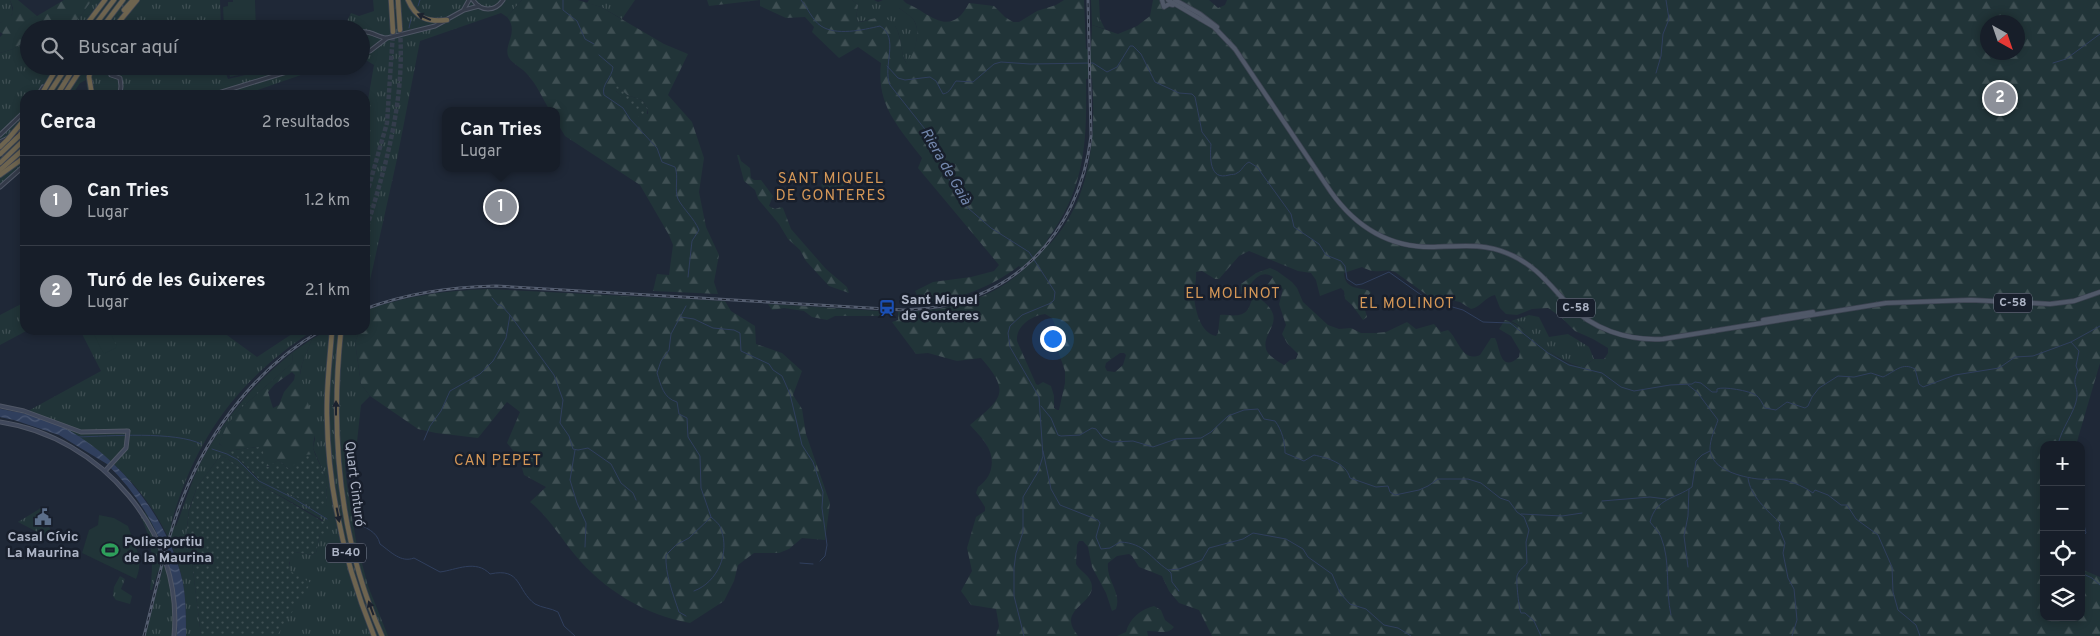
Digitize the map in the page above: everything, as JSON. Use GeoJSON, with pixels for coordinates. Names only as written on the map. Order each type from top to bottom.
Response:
{"type":"FeatureCollection","features":[{"type":"Feature","properties":{"kind":"highway"},"geometry":{"type":"LineString","coordinates":[[90,20],[105,0]]}},
{"type":"Feature","properties":{"kind":"highway"},"geometry":{"type":"LineString","coordinates":[[99,20],[114,0]]}},
{"type":"Feature","properties":{"kind":"highway"},"geometry":{"type":"LineString","coordinates":[[108,20],[123,0]]}},
{"type":"Feature","properties":{"kind":"highway"},"geometry":{"type":"LineString","coordinates":[[118,20],[133,0]]}},
{"type":"Feature","properties":{"kind":"highway"},"geometry":{"type":"LineString","coordinates":[[119,20],[137,0]]}},
{"type":"Feature","properties":{"kind":"highway"},"geometry":{"type":"LineString","coordinates":[[390,0],[393,32]]}},
{"type":"Feature","properties":{"kind":"highway"},"geometry":{"type":"LineString","coordinates":[[400,0],[400,30]]}},
{"type":"Feature","properties":{"kind":"highway"},"geometry":{"type":"LineString","coordinates":[[408,0],[413,10],[424,20],[447,20]]}},
{"type":"Feature","properties":{"kind":"highway"},"geometry":{"type":"LineString","coordinates":[[43,90],[53,75]]}},
{"type":"Feature","properties":{"kind":"highway"},"geometry":{"type":"LineString","coordinates":[[51,90],[60,75]]}},
{"type":"Feature","properties":{"kind":"highway"},"geometry":{"type":"LineString","coordinates":[[60,90],[69,75]]}},
{"type":"Feature","properties":{"kind":"highway"},"geometry":{"type":"LineString","coordinates":[[67,90],[77,75]]}},
{"type":"Feature","properties":{"kind":"highway"},"geometry":{"type":"LineString","coordinates":[[89,75],[91,90]]}},
{"type":"Feature","properties":{"kind":"highway"},"geometry":{"type":"LineString","coordinates":[[0,147],[20,131]]}},
{"type":"Feature","properties":{"kind":"highway"},"geometry":{"type":"LineString","coordinates":[[0,154],[20,135]]}},
{"type":"Feature","properties":{"kind":"highway"},"geometry":{"type":"LineString","coordinates":[[0,163],[20,144]]}},
{"type":"Feature","properties":{"kind":"highway"},"geometry":{"type":"LineString","coordinates":[[0,170],[20,152]]}},
{"type":"Feature","properties":{"kind":"highway"},"geometry":{"type":"LineString","coordinates":[[0,175],[20,161]]}},
{"type":"Feature","properties":{"kind":"highway","name":"Quart Cinturó"},"geometry":{"type":"LineString","coordinates":[[332,335],[327,417],[332,481],[340,529],[349,566],[374,636]]}},
{"type":"Feature","properties":{"kind":"highway","name":"Quart Cinturó"},"geometry":{"type":"LineString","coordinates":[[341,335],[336,417],[340,486],[356,563],[382,636]]}},
{"type":"Feature","properties":{"kind":"main road"},"geometry":{"type":"LineString","coordinates":[[1165,0],[1164,7],[1171,4],[1182,8]]}},
{"type":"Feature","properties":{"kind":"main road","name":"C-58"},"geometry":{"type":"LineString","coordinates":[[1165,0],[1214,28],[1235,49],[1344,209],[1358,223],[1385,239],[1409,246],[1481,246],[1507,253],[1537,270],[1567,303],[1582,316],[1598,327],[1618,334],[1638,339],[1663,340],[1886,304],[1971,300],[2050,304],[2074,300],[2100,291]]}},
{"type":"Feature","properties":{"kind":"main road","name":"C-58"},"geometry":{"type":"LineString","coordinates":[[1175,0],[1211,22],[1237,47],[1334,191],[1360,221],[1381,234],[1410,243],[1481,244],[1508,250],[1539,268],[1584,314],[1618,332],[1638,336],[1663,337],[1886,301],[1971,298],[2050,302],[2073,299],[2100,291]]}},
{"type":"Feature","properties":{"kind":"main road"},"geometry":{"type":"LineString","coordinates":[[0,406],[42,416],[76,431],[128,432],[125,449],[105,471]]}},
{"type":"Feature","properties":{"kind":"main road"},"geometry":{"type":"LineString","coordinates":[[0,422],[23,427],[53,438],[69,447],[105,471],[136,504],[158,542],[167,566],[171,586],[174,636]]}},
{"type":"Feature","properties":{"kind":"street"},"geometry":{"type":"LineString","coordinates":[[464,10],[469,0]]}},
{"type":"Feature","properties":{"kind":"street"},"geometry":{"type":"LineString","coordinates":[[473,0],[479,6]]}},
{"type":"Feature","properties":{"kind":"street"},"geometry":{"type":"LineString","coordinates":[[370,51],[387,38],[430,28],[464,10],[479,6],[492,9],[503,0]]}},
{"type":"Feature","properties":{"kind":"street"},"geometry":{"type":"LineString","coordinates":[[370,33],[387,38]]}},
{"type":"Feature","properties":{"kind":"street"},"geometry":{"type":"LineString","coordinates":[[373,35],[375,40],[374,47]]}},
{"type":"Feature","properties":{"kind":"street"},"geometry":{"type":"LineString","coordinates":[[111,75],[120,78],[121,90]]}},
{"type":"Feature","properties":{"kind":"street"},"geometry":{"type":"LineString","coordinates":[[228,90],[277,75]]}},
{"type":"Feature","properties":{"kind":"street"},"geometry":{"type":"LineString","coordinates":[[0,135],[20,116]]}},
{"type":"Feature","properties":{"kind":"street"},"geometry":{"type":"LineString","coordinates":[[0,142],[20,130]]}},
{"type":"Feature","properties":{"kind":"street"},"geometry":{"type":"LineString","coordinates":[[0,187],[20,170]]}},
{"type":"Feature","properties":{"kind":"green space"},"geometry":{"type":"Polygon","coordinates":[[[0,0],[10,0],[13,12],[10,18],[0,23],[0,0]]]}},
{"type":"Feature","properties":{"kind":"green space"},"geometry":{"type":"Polygon","coordinates":[[[10,0],[18,0],[37,16],[64,0],[92,0],[77,20],[20,20],[20,45],[0,53],[0,37],[3,34],[0,32],[0,23],[12,15],[13,8],[10,0]]]}},
{"type":"Feature","properties":{"kind":"green space"},"geometry":{"type":"Polygon","coordinates":[[[92,0],[220,0],[221,20],[77,20],[92,0]]]}},
{"type":"Feature","properties":{"kind":"green space"},"geometry":{"type":"Polygon","coordinates":[[[233,0],[255,0],[256,20],[224,20],[223,7],[228,6],[228,2],[233,2],[233,0]]]}},
{"type":"Feature","properties":{"kind":"green space"},"geometry":{"type":"Polygon","coordinates":[[[373,0],[522,0],[507,17],[501,13],[420,41],[397,159],[370,280],[370,90],[374,65],[370,63],[370,20],[348,20],[351,13],[359,16],[374,11],[373,0]]]}},
{"type":"Feature","properties":{"kind":"green space"},"geometry":{"type":"Polygon","coordinates":[[[522,0],[578,0],[601,7],[664,44],[688,54],[668,95],[692,122],[704,158],[699,192],[706,227],[719,255],[714,282],[718,294],[653,291],[657,274],[669,275],[673,245],[669,235],[640,185],[565,136],[560,128],[560,107],[548,107],[530,78],[509,58],[507,53],[512,34],[511,23],[507,17],[522,0]],[[619,88],[616,91],[634,110],[648,114],[648,109],[642,100],[627,95],[619,88]]]}},
{"type":"Feature","properties":{"kind":"green space"},"geometry":{"type":"Polygon","coordinates":[[[589,0],[635,0],[622,19],[601,7],[587,3],[589,0]]]}},
{"type":"Feature","properties":{"kind":"green space"},"geometry":{"type":"Polygon","coordinates":[[[707,0],[760,0],[709,6],[707,0]]]}},
{"type":"Feature","properties":{"kind":"green space"},"geometry":{"type":"Polygon","coordinates":[[[760,0],[852,0],[858,5],[856,18],[858,22],[877,18],[886,19],[893,23],[897,28],[907,64],[915,48],[917,28],[912,18],[899,8],[899,1],[909,4],[944,22],[953,21],[961,15],[969,3],[994,6],[1005,17],[1013,22],[1019,22],[1037,11],[1056,5],[1064,0],[1084,0],[1086,49],[1091,50],[1092,25],[1118,34],[1137,26],[1150,16],[1153,0],[1209,0],[1218,8],[1225,5],[1227,0],[2100,0],[2100,363],[2077,441],[2040,441],[2040,621],[2085,621],[2085,571],[2100,577],[2100,636],[1212,636],[1199,610],[1179,603],[1169,591],[1162,576],[1139,567],[1129,554],[1117,556],[1108,563],[1109,575],[1117,597],[1116,609],[1112,611],[1106,593],[1092,567],[1088,547],[1083,541],[1079,541],[1076,564],[1090,579],[1092,589],[1071,619],[1072,627],[1078,636],[996,636],[999,626],[996,609],[971,605],[961,591],[972,571],[967,548],[976,517],[985,511],[985,507],[976,493],[978,487],[990,473],[992,462],[986,444],[970,425],[995,402],[999,395],[997,380],[981,358],[957,361],[928,353],[916,354],[892,322],[898,320],[898,312],[948,307],[981,297],[1010,281],[1023,270],[1019,266],[997,281],[973,292],[922,305],[915,291],[933,282],[971,277],[994,271],[999,265],[918,168],[922,158],[897,125],[885,103],[880,78],[881,63],[858,47],[839,58],[812,32],[814,27],[805,17],[786,18],[760,6],[760,0]],[[1092,78],[1086,79],[1086,123],[1082,163],[1070,201],[1060,221],[1047,240],[1050,244],[1064,226],[1075,207],[1083,187],[1092,144],[1092,78]],[[1249,251],[1239,256],[1219,279],[1215,279],[1202,271],[1196,272],[1194,296],[1199,320],[1206,330],[1216,336],[1220,315],[1242,314],[1248,309],[1253,297],[1256,296],[1267,304],[1274,318],[1267,336],[1267,352],[1284,365],[1290,360],[1296,359],[1298,354],[1287,343],[1282,334],[1286,325],[1279,304],[1283,289],[1276,287],[1267,291],[1265,288],[1273,277],[1263,274],[1255,279],[1243,294],[1241,291],[1241,284],[1256,273],[1270,268],[1292,282],[1303,302],[1328,325],[1339,329],[1351,328],[1361,333],[1375,333],[1386,332],[1407,322],[1416,329],[1434,324],[1441,332],[1448,330],[1469,356],[1480,355],[1491,338],[1495,338],[1504,361],[1508,362],[1519,357],[1520,351],[1511,336],[1499,329],[1505,320],[1525,330],[1554,354],[1574,365],[1585,366],[1594,359],[1604,359],[1608,353],[1608,348],[1575,331],[1561,317],[1548,308],[1532,309],[1517,315],[1506,314],[1500,308],[1495,295],[1471,309],[1460,302],[1427,295],[1395,272],[1386,270],[1372,271],[1362,267],[1344,273],[1350,285],[1370,291],[1371,293],[1362,299],[1367,317],[1363,320],[1345,299],[1344,291],[1341,288],[1320,296],[1316,280],[1311,273],[1298,271],[1249,251]],[[1045,314],[1030,319],[1025,323],[1019,331],[1017,341],[1036,384],[1038,385],[1043,382],[1051,386],[1054,396],[1054,408],[1059,410],[1065,383],[1065,371],[1056,345],[1055,325],[1052,318],[1045,314]],[[1120,353],[1106,363],[1107,371],[1115,372],[1123,365],[1126,355],[1120,353]]]}},
{"type":"Feature","properties":{"kind":"green space"},"geometry":{"type":"Polygon","coordinates":[[[852,0],[874,0],[878,2],[883,0],[903,0],[906,3],[899,2],[899,8],[912,18],[917,29],[915,48],[908,65],[903,56],[895,26],[876,18],[858,22],[856,18],[858,5],[852,0]]]}},
{"type":"Feature","properties":{"kind":"green space"},"geometry":{"type":"Polygon","coordinates":[[[1091,0],[1099,0],[1100,19],[1105,29],[1092,25],[1091,0]]]}},
{"type":"Feature","properties":{"kind":"green space"},"geometry":{"type":"Polygon","coordinates":[[[20,45],[20,75],[226,75],[228,79],[246,75],[301,75],[257,90],[87,90],[86,80],[80,83],[75,90],[20,90],[20,170],[0,184],[0,53],[20,45]]]}},
{"type":"Feature","properties":{"kind":"green space"},"geometry":{"type":"Polygon","coordinates":[[[617,86],[627,95],[642,100],[648,109],[646,116],[642,119],[638,116],[616,91],[615,87],[617,86]]]}},
{"type":"Feature","properties":{"kind":"green space"},"geometry":{"type":"Polygon","coordinates":[[[737,155],[750,168],[751,178],[761,180],[773,196],[769,206],[775,209],[783,208],[791,229],[826,269],[847,287],[849,293],[829,286],[806,261],[800,250],[788,239],[779,224],[758,199],[755,190],[744,181],[737,155]]]}},
{"type":"Feature","properties":{"kind":"green space"},"geometry":{"type":"Polygon","coordinates":[[[842,170],[849,181],[830,197],[821,185],[842,170]]]}},
{"type":"Feature","properties":{"kind":"green space"},"geometry":{"type":"Polygon","coordinates":[[[488,289],[725,301],[731,311],[755,326],[756,344],[782,353],[802,371],[793,395],[802,409],[806,434],[830,503],[825,540],[802,538],[789,549],[779,553],[754,553],[738,565],[734,581],[724,601],[690,623],[657,614],[612,590],[586,568],[548,520],[530,502],[546,487],[524,475],[519,458],[507,443],[520,412],[507,402],[478,438],[436,433],[418,429],[370,396],[361,384],[355,342],[358,335],[370,335],[370,309],[398,301],[456,291],[488,289]]]}},
{"type":"Feature","properties":{"kind":"green space"},"geometry":{"type":"Polygon","coordinates":[[[768,304],[881,311],[882,316],[835,316],[827,320],[812,317],[804,311],[784,308],[772,310],[768,304]]]}},
{"type":"Feature","properties":{"kind":"green space"},"geometry":{"type":"Polygon","coordinates":[[[20,305],[20,334],[0,345],[0,315],[20,305]]]}},
{"type":"Feature","properties":{"kind":"green space"},"geometry":{"type":"Polygon","coordinates":[[[1529,315],[1539,317],[1549,337],[1568,334],[1589,347],[1594,359],[1583,367],[1569,363],[1511,321],[1529,315]]]}},
{"type":"Feature","properties":{"kind":"green space"},"geometry":{"type":"Polygon","coordinates":[[[83,335],[227,335],[257,357],[290,335],[307,335],[263,368],[223,413],[207,437],[193,464],[171,524],[176,526],[198,468],[227,420],[252,390],[293,352],[292,363],[239,410],[226,427],[219,444],[236,456],[256,477],[318,510],[327,505],[326,478],[313,448],[315,439],[300,375],[302,364],[312,339],[319,335],[358,335],[355,342],[361,384],[370,396],[361,405],[357,442],[347,457],[345,466],[356,541],[368,586],[388,636],[279,636],[277,634],[291,556],[295,552],[311,555],[316,553],[323,520],[256,482],[223,456],[217,460],[197,487],[189,509],[185,547],[192,562],[201,636],[186,636],[184,589],[175,554],[163,527],[147,501],[128,478],[81,439],[55,425],[27,415],[28,411],[101,371],[83,335]]]}},
{"type":"Feature","properties":{"kind":"green space"},"geometry":{"type":"Polygon","coordinates":[[[94,335],[111,335],[117,347],[104,354],[94,335]]]}},
{"type":"Feature","properties":{"kind":"green space"},"geometry":{"type":"Polygon","coordinates":[[[312,339],[300,373],[315,429],[313,448],[315,454],[289,469],[278,460],[270,466],[266,466],[259,447],[226,451],[219,443],[226,427],[239,410],[292,363],[293,352],[312,339]],[[292,372],[275,384],[268,392],[273,408],[279,405],[284,392],[294,380],[295,375],[292,372]]]}},
{"type":"Feature","properties":{"kind":"green space"},"geometry":{"type":"Polygon","coordinates":[[[259,447],[263,450],[264,463],[268,467],[278,460],[289,469],[305,455],[315,454],[326,478],[327,505],[320,510],[315,510],[298,498],[258,478],[236,456],[226,451],[259,447]]]}},
{"type":"Feature","properties":{"kind":"green space"},"geometry":{"type":"Polygon","coordinates":[[[223,456],[256,482],[327,524],[330,533],[320,534],[316,553],[311,555],[295,552],[289,563],[290,571],[311,583],[278,634],[279,636],[201,636],[192,562],[185,547],[189,511],[197,487],[217,460],[223,456]]]}},
{"type":"Feature","properties":{"kind":"green space"},"geometry":{"type":"Polygon","coordinates":[[[41,508],[42,511],[39,513],[43,528],[49,527],[55,538],[53,540],[18,522],[41,508]]]}},
{"type":"Feature","properties":{"kind":"green space"},"geometry":{"type":"Polygon","coordinates":[[[145,512],[166,557],[174,587],[177,636],[145,636],[162,572],[158,571],[152,590],[150,590],[152,553],[141,517],[145,512]]]}},
{"type":"Feature","properties":{"kind":"green space","name":"Poliesportiu de la Maurina"},"geometry":{"type":"Polygon","coordinates":[[[99,515],[114,518],[128,526],[139,559],[136,579],[82,553],[89,530],[98,525],[99,515]]]}},
{"type":"Feature","properties":{"kind":"green space"},"geometry":{"type":"Polygon","coordinates":[[[120,576],[125,579],[121,589],[132,596],[130,604],[116,600],[113,596],[114,587],[120,576]]]}},
{"type":"Feature","properties":{"kind":"green space"},"geometry":{"type":"Polygon","coordinates":[[[1154,606],[1161,610],[1165,620],[1174,627],[1171,630],[1165,632],[1147,631],[1148,636],[1117,636],[1126,632],[1136,615],[1154,606]]]}},
{"type":"Feature","properties":{"kind":"water"},"geometry":{"type":"Polygon","coordinates":[[[0,409],[42,418],[72,432],[115,465],[134,486],[151,509],[165,533],[176,558],[184,589],[186,636],[177,636],[177,611],[174,587],[161,542],[151,521],[124,482],[107,464],[59,435],[0,417],[0,409]]]}},
{"type":"Feature","properties":{"kind":"waterway"},"geometry":{"type":"LineString","coordinates":[[418,6],[420,0]]}},
{"type":"Feature","properties":{"kind":"waterway"},"geometry":{"type":"LineString","coordinates":[[563,0],[563,10],[577,21],[585,39],[594,44]]}},
{"type":"Feature","properties":{"kind":"waterway","name":"Riera de Gaià"},"geometry":{"type":"LineString","coordinates":[[801,0],[815,21],[827,29],[850,31],[880,26],[886,31],[890,45],[888,69],[890,85],[928,133],[947,176],[968,208],[991,228],[1029,252],[1055,292],[1054,300],[1051,303],[1022,315],[1010,326],[1008,333],[1010,347],[1039,397],[1043,456],[1038,472],[1023,497],[1023,532],[1016,553],[1014,568],[1014,596],[1024,636]]}},
{"type":"Feature","properties":{"kind":"waterway"},"geometry":{"type":"LineString","coordinates":[[1656,73],[1661,56],[1663,34],[1669,19],[1666,0]]}},
{"type":"Feature","properties":{"kind":"waterway"},"geometry":{"type":"LineString","coordinates":[[409,28],[411,19]]}},
{"type":"Feature","properties":{"kind":"waterway"},"geometry":{"type":"LineString","coordinates":[[2053,63],[2066,59],[2100,34]]}},
{"type":"Feature","properties":{"kind":"waterway"},"geometry":{"type":"LineString","coordinates":[[887,66],[898,78],[905,80],[930,77],[936,81],[943,94],[949,91],[956,81],[973,82],[994,64],[1001,62],[1030,64],[1093,63],[1107,72],[1117,67],[1130,46],[1133,46],[1141,54],[1155,82],[1179,93],[1192,94],[1195,97],[1202,132],[1211,144],[1211,161],[1214,171],[1222,176],[1235,174],[1249,162],[1257,167],[1291,214],[1294,227],[1319,244],[1326,255],[1341,261],[1345,266],[1347,279],[1356,285],[1389,272],[1424,297],[1463,310],[1483,322],[1510,323],[1548,353],[1569,365],[1602,373],[1621,387],[1634,391],[1670,385],[1692,384],[1695,382],[1701,383],[1712,392],[1725,388],[1753,393],[1759,398],[1765,408],[1776,410],[1787,402],[1805,408],[1819,388],[1838,376],[1854,377],[1871,373],[1883,377],[1906,366],[1915,369],[1919,384],[1923,387],[1955,375],[1999,368],[2015,357],[2033,356],[2071,342],[2079,351],[2076,366],[2078,371],[2075,382],[2077,397],[2074,409],[2059,441]]}},
{"type":"Feature","properties":{"kind":"waterway"},"geometry":{"type":"LineString","coordinates":[[599,55],[613,67],[605,84],[604,95],[623,108],[630,119],[657,148],[662,162],[675,167],[678,199],[699,230],[692,241],[688,277]]}},
{"type":"Feature","properties":{"kind":"waterway"},"geometry":{"type":"LineString","coordinates":[[424,440],[450,391],[480,374],[493,361],[506,338],[510,315],[492,298]]}},
{"type":"Feature","properties":{"kind":"waterway"},"geometry":{"type":"LineString","coordinates":[[686,306],[671,334],[669,350],[661,361],[657,373],[666,394],[677,402],[679,414],[687,418],[688,437],[700,456],[701,488],[711,517],[689,538],[676,545],[666,555],[668,577],[674,598],[679,612],[686,616]]}},
{"type":"Feature","properties":{"kind":"waterway"},"geometry":{"type":"LineString","coordinates":[[510,315],[554,375],[563,400],[560,423],[569,436],[573,449],[588,448],[611,464],[621,483],[633,493],[636,500]]}},
{"type":"Feature","properties":{"kind":"waterway"},"geometry":{"type":"LineString","coordinates":[[681,317],[694,319],[713,328],[734,330],[740,333],[741,351],[769,364],[773,370],[782,376],[790,394],[802,445],[813,462],[823,492],[822,508],[827,545],[825,556],[820,561]]}},
{"type":"Feature","properties":{"kind":"waterway"},"geometry":{"type":"LineString","coordinates":[[2071,342],[2100,326]]}},
{"type":"Feature","properties":{"kind":"waterway"},"geometry":{"type":"LineString","coordinates":[[1688,385],[1697,392],[1718,420],[1710,449],[1712,456],[1721,467],[1751,478],[1785,480],[1800,485],[1813,493],[1815,490],[1828,495],[1841,505],[1847,505],[1856,519],[1878,535],[1892,567],[1893,592],[1898,610],[1916,625],[1920,636]]}},
{"type":"Feature","properties":{"kind":"waterway"},"geometry":{"type":"LineString","coordinates":[[1041,406],[1051,418],[1058,435],[1080,435],[1092,428],[1096,429],[1103,438],[1112,442],[1133,441],[1153,447],[1176,439],[1201,438],[1211,432],[1228,416],[1244,410],[1258,409],[1264,419],[1275,421],[1280,428],[1285,453],[1304,461],[1314,455],[1330,460],[1345,468],[1350,478],[1376,487],[1388,486],[1390,492],[1395,495],[1419,490],[1438,479],[1468,479],[1481,483],[1500,498],[1509,501],[1517,512],[1524,517],[1529,530],[1526,542],[1527,563],[1517,576],[1519,601],[1521,613],[1525,613],[1534,621],[1541,636]]}},
{"type":"Feature","properties":{"kind":"waterway"},"geometry":{"type":"LineString","coordinates":[[78,437],[159,436],[176,437],[201,444]]}},
{"type":"Feature","properties":{"kind":"waterway"},"geometry":{"type":"LineString","coordinates":[[212,449],[238,460],[259,481],[293,498],[327,519]]}},
{"type":"Feature","properties":{"kind":"waterway"},"geometry":{"type":"LineString","coordinates":[[575,450],[570,480],[586,523],[585,547]]}},
{"type":"Feature","properties":{"kind":"waterway"},"geometry":{"type":"LineString","coordinates":[[1043,451],[1051,489],[1060,505],[1098,520],[1100,523],[1096,537],[1101,549],[1110,548],[1120,542],[1136,545],[1168,570],[1179,569],[1202,560],[1209,548],[1243,539],[1253,533],[1286,539],[1303,549],[1308,557],[1332,574],[1340,593],[1350,604],[1366,609],[1384,625],[1398,628],[1411,636]]}},
{"type":"Feature","properties":{"kind":"waterway"},"geometry":{"type":"LineString","coordinates":[[1671,615],[1664,546],[1660,535],[1650,522],[1653,514],[1661,504],[1692,487],[1696,461],[1710,451]]}},
{"type":"Feature","properties":{"kind":"waterway"},"geometry":{"type":"LineString","coordinates":[[1748,478],[1749,485],[1756,497],[1780,523],[1779,528],[1785,543],[1783,553],[1788,578],[1794,589],[1797,620],[1792,636]]}},
{"type":"Feature","properties":{"kind":"waterway"},"geometry":{"type":"LineString","coordinates":[[1688,567],[1684,536],[1688,516],[1689,489]]}},
{"type":"Feature","properties":{"kind":"waterway"},"geometry":{"type":"LineString","coordinates":[[1602,501],[1650,497],[1666,499]]}},
{"type":"Feature","properties":{"kind":"waterway"},"geometry":{"type":"LineString","coordinates":[[1521,514],[1562,516],[1582,513]]}},
{"type":"Feature","properties":{"kind":"waterway"},"geometry":{"type":"LineString","coordinates":[[694,591],[710,581],[720,566],[723,557],[724,548],[721,529],[711,517]]}},
{"type":"Feature","properties":{"kind":"waterway"},"geometry":{"type":"LineString","coordinates":[[354,522],[374,533],[380,544],[396,556],[405,559],[414,558],[440,572],[472,566],[479,567],[490,574],[508,574],[517,581],[535,604],[558,612],[564,626],[575,636]]}},
{"type":"Feature","properties":{"kind":"waterway"},"geometry":{"type":"LineString","coordinates":[[2085,529],[2085,534]]}},
{"type":"Feature","properties":{"kind":"waterway"},"geometry":{"type":"LineString","coordinates":[[800,563],[813,564]]}},
{"type":"Feature","properties":{"kind":"waterway"},"geometry":{"type":"LineString","coordinates":[[1168,570],[1171,573],[1172,582],[1179,591]]}},
{"type":"Feature","properties":{"kind":"waterway"},"geometry":{"type":"LineString","coordinates":[[2085,575],[2100,585]]}},
{"type":"Feature","properties":{"kind":"tunnel"},"geometry":{"type":"LineString","coordinates":[[370,216],[387,158],[397,108],[400,82],[400,30]]}},
{"type":"Feature","properties":{"kind":"tunnel"},"geometry":{"type":"LineString","coordinates":[[370,182],[387,123],[393,32]]}},
{"type":"Feature","properties":{"kind":"railway"},"geometry":{"type":"LineString","coordinates":[[370,307],[429,292],[496,286],[904,310],[941,306],[975,296],[1005,281],[1032,260],[1054,235],[1071,206],[1084,173],[1091,136],[1088,0]]}},
{"type":"Feature","properties":{"kind":"railway"},"geometry":{"type":"LineString","coordinates":[[144,636],[166,548],[177,514],[194,472],[207,447],[222,424],[257,381],[277,362],[314,335]]}},
{"type":"Feature","properties":{"kind":"place","name":"Turó de les Guixeres"},"geometry":{"type":"Point","coordinates":[2000,98]}},
{"type":"Feature","properties":{"kind":"place","name":"Can Tries"},"geometry":{"type":"Point","coordinates":[501,207]}},
{"type":"Feature","properties":{"kind":"place","name":"Sant Miquel de Gonteres"},"geometry":{"type":"Point","coordinates":[887,308]}},
{"type":"Feature","properties":{"kind":"place","name":"Casal Cívic La Maurina"},"geometry":{"type":"Point","coordinates":[43,517]}},
{"type":"Feature","properties":{"kind":"place","name":"Poliesportiu de la Maurina"},"geometry":{"type":"Point","coordinates":[110,550]}},
{"type":"Feature","properties":{"kind":"district","name":"SANT MIQUEL DE GONTERES"},"geometry":{"type":"Point","coordinates":[831,188]}},
{"type":"Feature","properties":{"kind":"district","name":"EL MOLINOT"},"geometry":{"type":"Point","coordinates":[1233,294]}},
{"type":"Feature","properties":{"kind":"district","name":"EL MOLINOT"},"geometry":{"type":"Point","coordinates":[1407,304]}},
{"type":"Feature","properties":{"kind":"district","name":"CAN PEPET"},"geometry":{"type":"Point","coordinates":[498,461]}}]}
